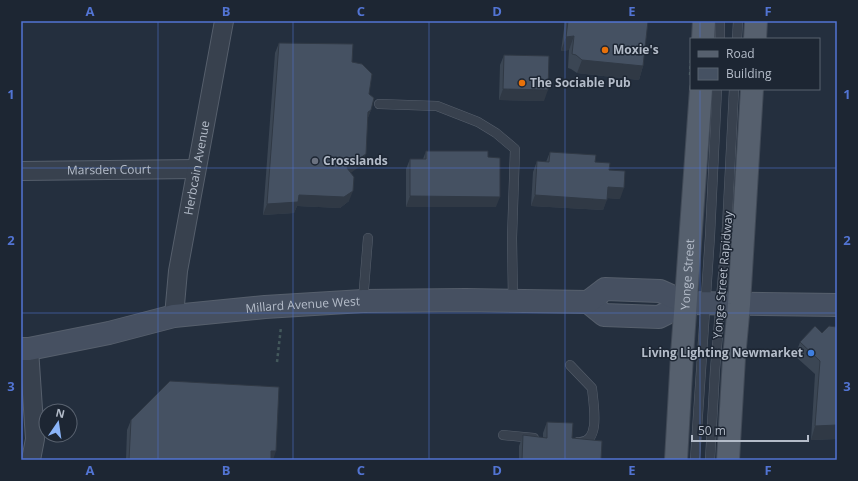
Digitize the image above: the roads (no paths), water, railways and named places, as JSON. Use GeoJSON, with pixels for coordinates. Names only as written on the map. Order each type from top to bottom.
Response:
{"type":"FeatureCollection","features":[{"type":"Feature","properties":{"kind":"main road"},"geometry":{"type":"LineString","coordinates":[[703,38],[704,21]]}},
{"type":"Feature","properties":{"kind":"main road"},"geometry":{"type":"LineString","coordinates":[[755,38],[756,21]]}},
{"type":"Feature","properties":{"kind":"main road","name":"Yonge Street"},"geometry":{"type":"LineString","coordinates":[[702,90],[713,303],[734,358],[728,460]]}},
{"type":"Feature","properties":{"kind":"main road","name":"Yonge Street"},"geometry":{"type":"LineString","coordinates":[[676,460],[682,355],[713,303],[752,90]]}},
{"type":"Feature","properties":{"kind":"main road","name":"Millard Avenue West"},"geometry":{"type":"LineString","coordinates":[[25,349],[110,333],[174,316],[265,307],[363,300],[588,302],[604,315],[659,317],[713,303]]}},
{"type":"Feature","properties":{"kind":"main road"},"geometry":{"type":"LineString","coordinates":[[713,303],[837,305]]}},
{"type":"Feature","properties":{"kind":"street","name":"Herbcain Avenue"},"geometry":{"type":"LineString","coordinates":[[174,316],[178,271],[224,21]]}},
{"type":"Feature","properties":{"kind":"street","name":"Marsden Court"},"geometry":{"type":"LineString","coordinates":[[21,171],[196,169]]}},
{"type":"Feature","properties":{"kind":"street"},"geometry":{"type":"LineString","coordinates":[[25,349],[35,439],[31,460]]}},
{"type":"Feature","properties":{"kind":"lane"},"geometry":{"type":"LineString","coordinates":[[720,21],[720,38]]}},
{"type":"Feature","properties":{"kind":"lane"},"geometry":{"type":"LineString","coordinates":[[737,38],[738,21]]}},
{"type":"Feature","properties":{"kind":"lane","name":"Yonge Street Rapidway"},"geometry":{"type":"LineString","coordinates":[[710,460],[717,90]]}},
{"type":"Feature","properties":{"kind":"lane","name":"Yonge Street Rapidway"},"geometry":{"type":"LineString","coordinates":[[695,460],[713,303],[727,227],[734,90]]}},
{"type":"Feature","properties":{"kind":"lane"},"geometry":{"type":"LineString","coordinates":[[378,104],[437,106],[478,122],[496,133],[515,149],[512,238],[513,301]]}},
{"type":"Feature","properties":{"kind":"lane"},"geometry":{"type":"LineString","coordinates":[[363,300],[368,238]]}},
{"type":"Feature","properties":{"kind":"lane"},"geometry":{"type":"LineString","coordinates":[[569,441],[583,443],[589,439],[595,428],[592,388],[570,365]]}},
{"type":"Feature","properties":{"kind":"lane"},"geometry":{"type":"LineString","coordinates":[[503,435],[543,439]]}},
{"type":"Feature","properties":{"kind":"place","name":"Moxie's"},"geometry":{"type":"Point","coordinates":[605,50]}},
{"type":"Feature","properties":{"kind":"place","name":"The Sociable Pub"},"geometry":{"type":"Point","coordinates":[522,83]}},
{"type":"Feature","properties":{"kind":"place","name":"Crosslands"},"geometry":{"type":"Point","coordinates":[315,161]}},
{"type":"Feature","properties":{"kind":"place","name":"Living Lighting Newmarket"},"geometry":{"type":"Point","coordinates":[811,353]}}]}
